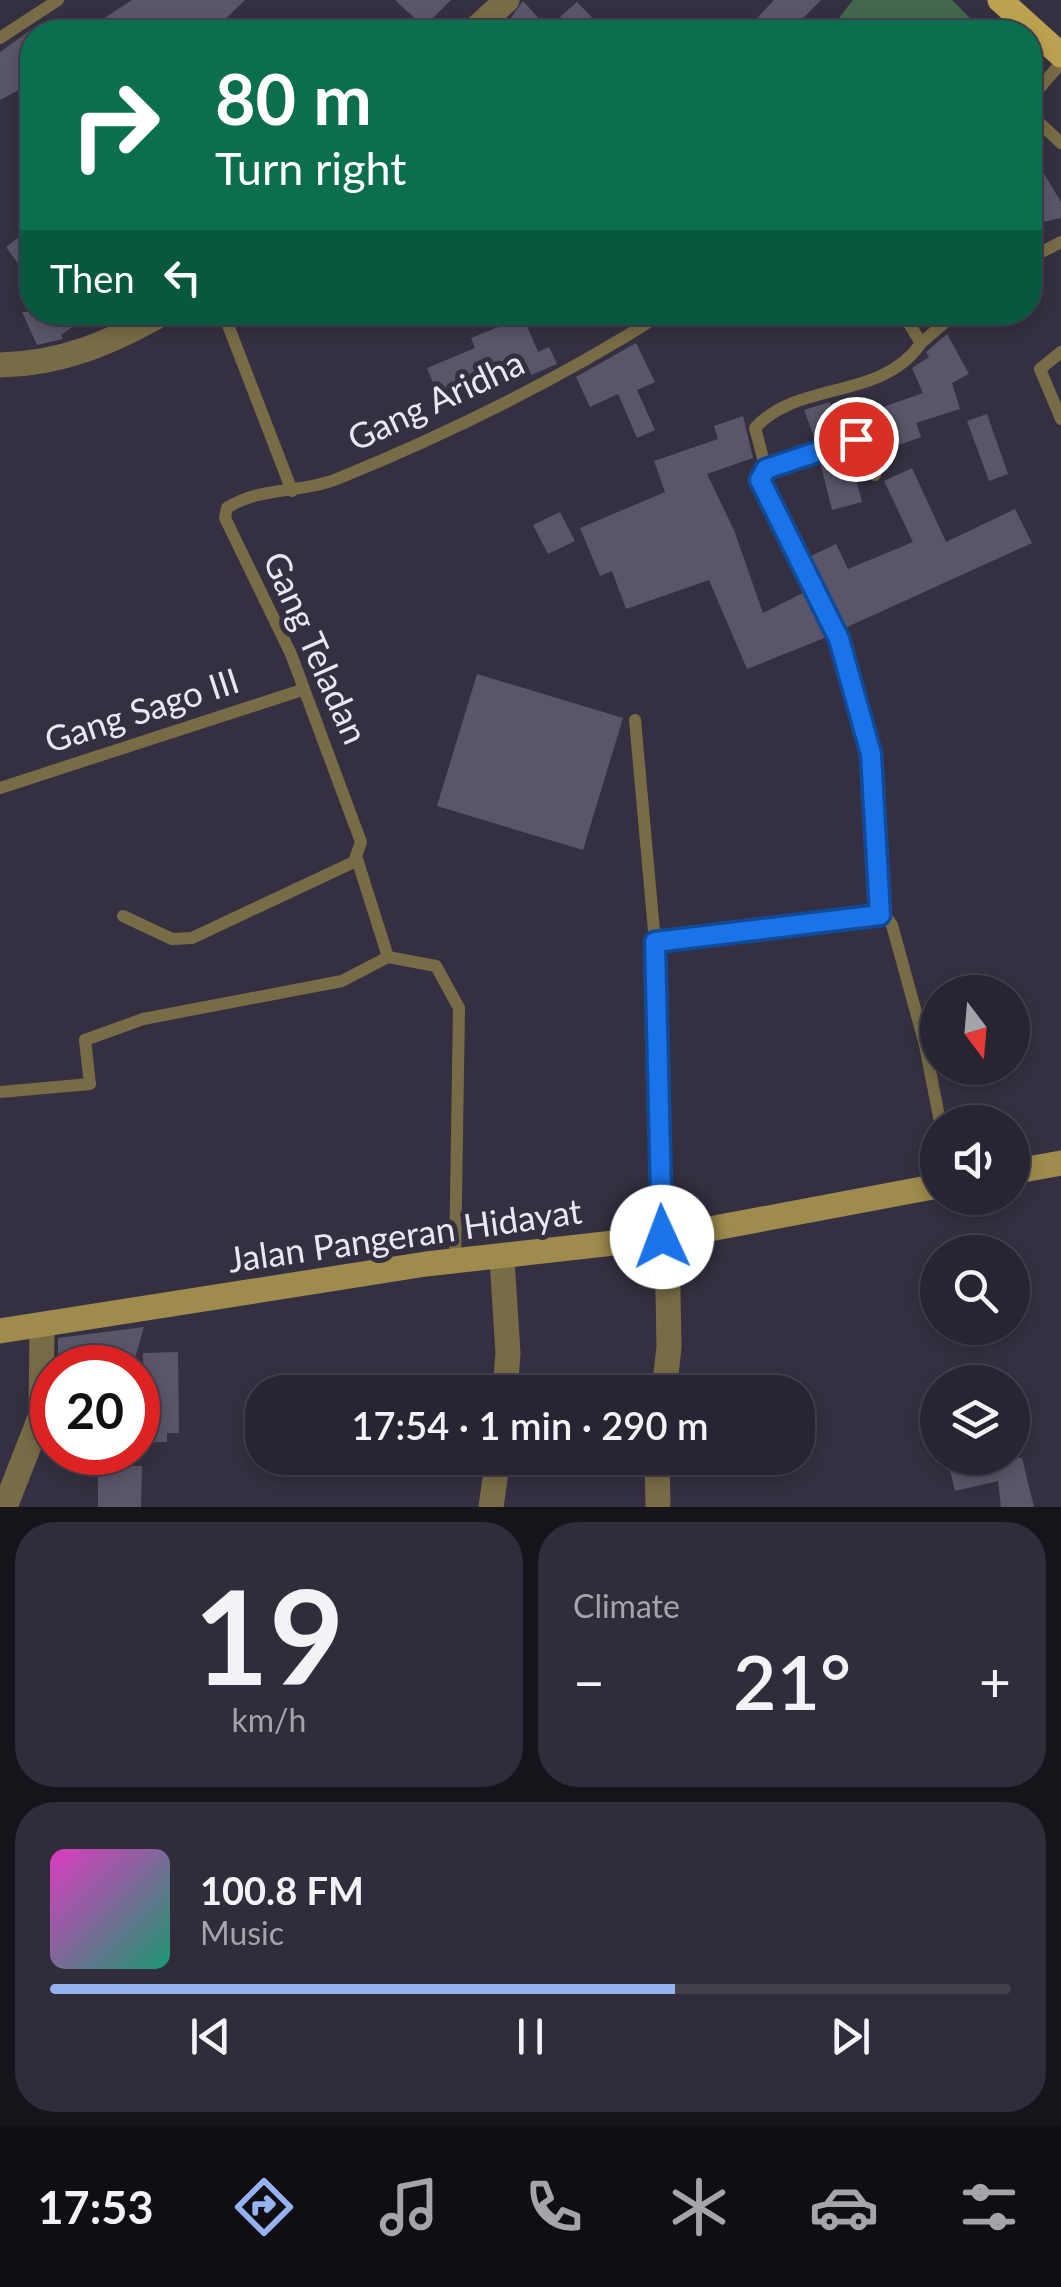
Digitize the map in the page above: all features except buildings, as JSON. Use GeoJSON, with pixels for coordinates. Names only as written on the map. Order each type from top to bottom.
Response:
{"type":"FeatureCollection","features":[{"type":"Feature","properties":{"kind":"main road"},"geometry":{"type":"LineString","coordinates":[[1000,0],[1021,20]]}},
{"type":"Feature","properties":{"kind":"main road"},"geometry":{"type":"LineString","coordinates":[[1042,41],[1061,59]]}},
{"type":"Feature","properties":{"kind":"main road"},"geometry":{"type":"LineString","coordinates":[[1030,1169],[1061,1163]]}},
{"type":"Feature","properties":{"kind":"main road","name":"Jalan Pangeran Hidayat"},"geometry":{"type":"LineString","coordinates":[[0,1331],[454,1262],[664,1237],[920,1189]]}},
{"type":"Feature","properties":{"kind":"street"},"geometry":{"type":"LineString","coordinates":[[485,20],[507,0]]}},
{"type":"Feature","properties":{"kind":"street"},"geometry":{"type":"LineString","coordinates":[[0,366],[31,364],[106,346],[142,325]]}},
{"type":"Feature","properties":{"kind":"street"},"geometry":{"type":"LineString","coordinates":[[664,1237],[669,1347],[666,1375]]}},
{"type":"Feature","properties":{"kind":"street"},"geometry":{"type":"LineString","coordinates":[[502,1259],[506,1375]]}},
{"type":"Feature","properties":{"kind":"street"},"geometry":{"type":"LineString","coordinates":[[5,1507],[41,1415],[42,1325]]}},
{"type":"Feature","properties":{"kind":"street"},"geometry":{"type":"LineString","coordinates":[[491,1507],[496,1475]]}},
{"type":"Feature","properties":{"kind":"street"},"geometry":{"type":"LineString","coordinates":[[657,1475],[658,1507]]}},
{"type":"Feature","properties":{"kind":"lane"},"geometry":{"type":"LineString","coordinates":[[27,20],[58,0]]}},
{"type":"Feature","properties":{"kind":"lane"},"geometry":{"type":"LineString","coordinates":[[1042,84],[1061,59]]}},
{"type":"Feature","properties":{"kind":"lane"},"geometry":{"type":"LineString","coordinates":[[1042,126],[1061,144]]}},
{"type":"Feature","properties":{"kind":"lane"},"geometry":{"type":"LineString","coordinates":[[228,325],[292,490]]}},
{"type":"Feature","properties":{"kind":"lane","name":"Gang Aridha"},"geometry":{"type":"LineString","coordinates":[[276,493],[334,480],[526,396],[643,325]]}},
{"type":"Feature","properties":{"kind":"lane"},"geometry":{"type":"LineString","coordinates":[[910,325],[921,343]]}},
{"type":"Feature","properties":{"kind":"lane"},"geometry":{"type":"LineString","coordinates":[[766,469],[755,428],[770,412],[883,376],[907,364],[921,343],[942,325]]}},
{"type":"Feature","properties":{"kind":"lane"},"geometry":{"type":"LineString","coordinates":[[1061,352],[1040,369],[1061,419]]}},
{"type":"Feature","properties":{"kind":"lane"},"geometry":{"type":"LineString","coordinates":[[875,475],[864,441],[856,439],[766,469],[760,480],[839,639],[871,754],[880,915]]}},
{"type":"Feature","properties":{"kind":"lane","name":"Gang Teladan"},"geometry":{"type":"LineString","coordinates":[[276,493],[233,504],[224,513],[256,590],[292,654],[302,690],[361,842],[355,861],[388,957]]}},
{"type":"Feature","properties":{"kind":"lane","name":"Gang Sago III"},"geometry":{"type":"LineString","coordinates":[[0,788],[302,690]]}},
{"type":"Feature","properties":{"kind":"lane"},"geometry":{"type":"LineString","coordinates":[[636,720],[655,942],[664,1237]]}},
{"type":"Feature","properties":{"kind":"lane"},"geometry":{"type":"LineString","coordinates":[[123,916],[172,939],[192,938],[355,861]]}},
{"type":"Feature","properties":{"kind":"lane"},"geometry":{"type":"LineString","coordinates":[[655,942],[880,915],[892,924],[937,1105]]}},
{"type":"Feature","properties":{"kind":"lane"},"geometry":{"type":"LineString","coordinates":[[0,1092],[90,1084],[85,1040],[143,1019],[342,981],[388,957],[436,966],[459,1008],[454,1262]]}},
{"type":"Feature","properties":{"kind":"green space"},"geometry":{"type":"Polygon","coordinates":[[[853,0],[952,0],[972,20],[837,20],[853,0]]]}},
{"type":"Feature","properties":{"kind":"route"},"geometry":{"type":"LineString","coordinates":[[662,1237],[655,942],[880,915],[871,754],[839,639],[760,480],[766,469],[856,439]]}}]}
